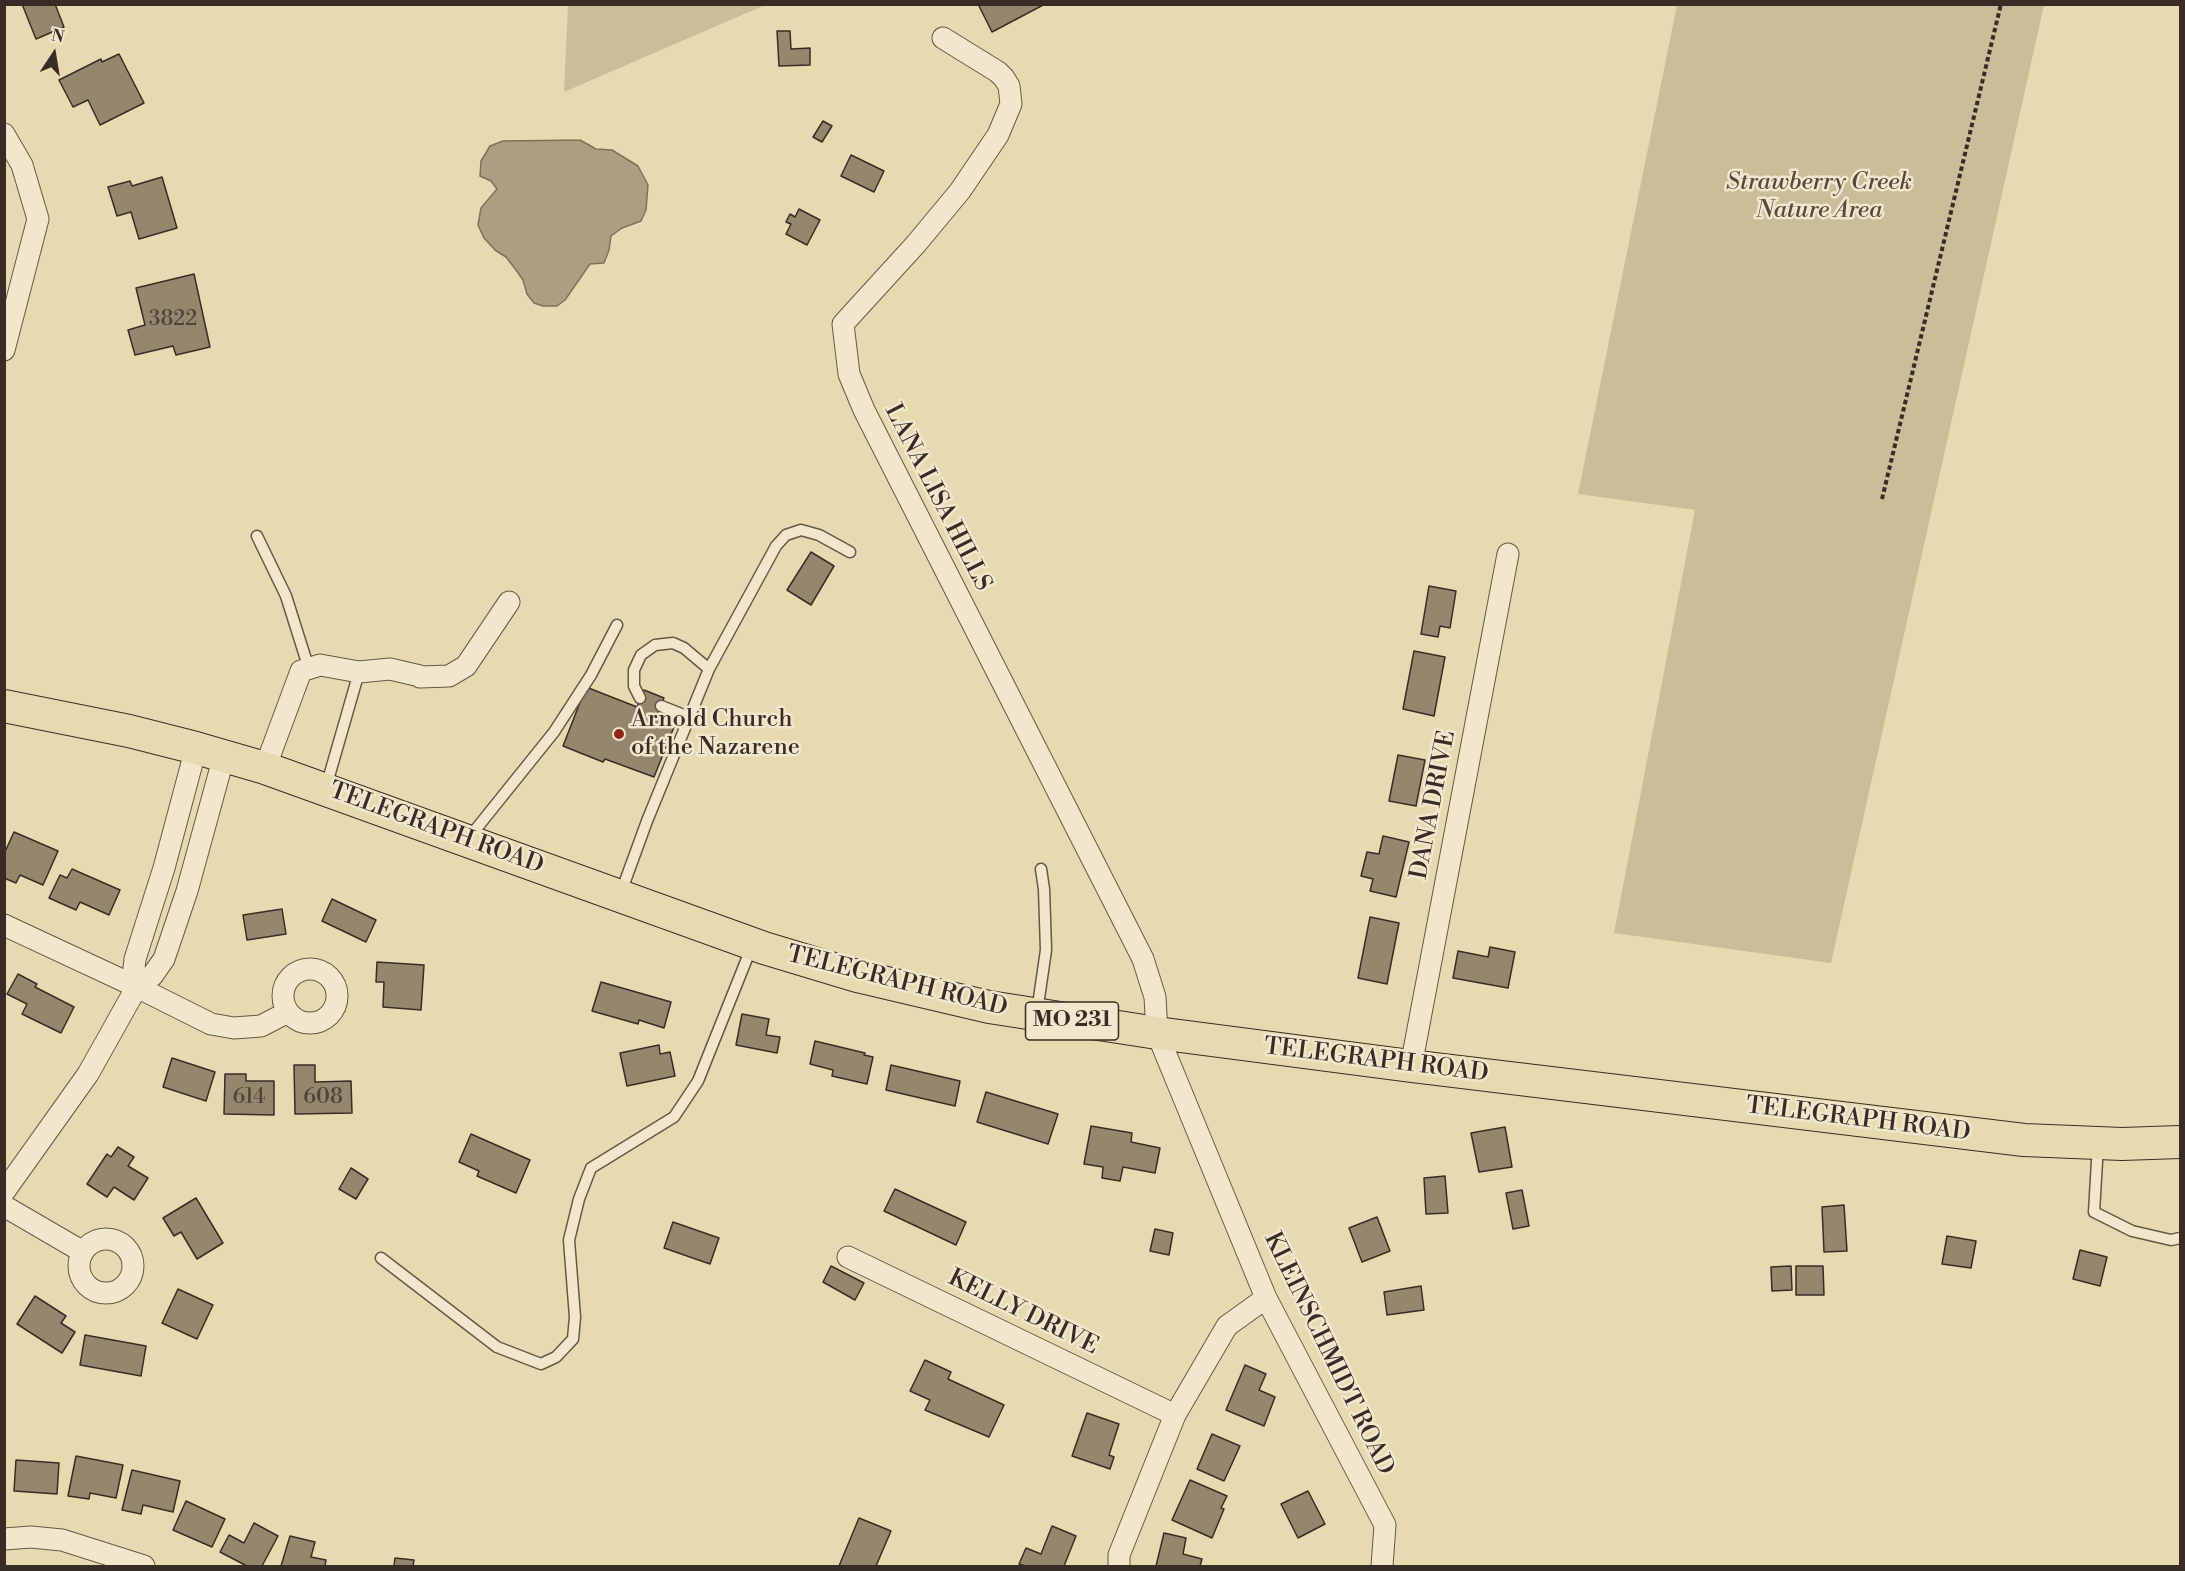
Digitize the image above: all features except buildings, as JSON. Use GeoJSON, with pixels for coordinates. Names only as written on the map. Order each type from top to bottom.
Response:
{"type":"FeatureCollection","features":[{"type":"Feature","properties":{"kind":"main road","name":"TELEGRAPH ROAD"},"geometry":{"type":"LineString","coordinates":[[4,706],[87,722],[266,768],[753,944],[889,984],[989,1007],[1158,1033],[1411,1066],[2024,1140],[2098,1144],[2181,1142]]}},
{"type":"Feature","properties":{"kind":"street","name":"LANA LISA HILLS"},"geometry":{"type":"LineString","coordinates":[[943,38],[1004,78],[1009,86],[1011,104],[998,135],[950,204],[843,324],[849,374],[864,410],[1134,939],[1155,997],[1158,1033]]}},
{"type":"Feature","properties":{"kind":"street"},"geometry":{"type":"LineString","coordinates":[[4,134],[22,165],[38,219],[4,350]]}},
{"type":"Feature","properties":{"kind":"street","name":"DANA DRIVE"},"geometry":{"type":"LineString","coordinates":[[1411,1066],[1508,554]]}},
{"type":"Feature","properties":{"kind":"street"},"geometry":{"type":"LineString","coordinates":[[266,768],[301,671],[320,665],[359,672],[390,669],[420,676],[420,678],[449,676],[466,666],[509,602]]}},
{"type":"Feature","properties":{"kind":"street"},"geometry":{"type":"LineString","coordinates":[[138,985],[134,968],[135,959],[164,868],[210,752]]}},
{"type":"Feature","properties":{"kind":"street"},"geometry":{"type":"LineString","coordinates":[[4,1192],[88,1074],[138,985],[152,976],[159,968],[187,891],[210,752]]}},
{"type":"Feature","properties":{"kind":"street"},"geometry":{"type":"LineString","coordinates":[[4,925],[138,985],[211,1024],[234,1028],[261,1026],[288,1012]]}},
{"type":"Feature","properties":{"kind":"street","name":"KLEINSCHMIDT ROAD"},"geometry":{"type":"LineString","coordinates":[[1158,1033],[1266,1298],[1385,1525],[1382,1566]]}},
{"type":"Feature","properties":{"kind":"street"},"geometry":{"type":"LineString","coordinates":[[4,1206],[83,1252]]}},
{"type":"Feature","properties":{"kind":"street","name":"KELLY DRIVE"},"geometry":{"type":"LineString","coordinates":[[848,1257],[1175,1415]]}},
{"type":"Feature","properties":{"kind":"street"},"geometry":{"type":"LineString","coordinates":[[1119,1566],[1119,1555],[1175,1415],[1227,1326],[1266,1298]]}},
{"type":"Feature","properties":{"kind":"street"},"geometry":{"type":"LineString","coordinates":[[4,1539],[31,1537],[62,1540],[144,1566]]}},
{"type":"Feature","properties":{"kind":"lane"},"geometry":{"type":"LineString","coordinates":[[620,895],[709,669],[771,553],[781,540],[793,532],[810,532],[850,552]]}},
{"type":"Feature","properties":{"kind":"lane"},"geometry":{"type":"LineString","coordinates":[[257,536],[286,596],[309,669]]}},
{"type":"Feature","properties":{"kind":"lane"},"geometry":{"type":"LineString","coordinates":[[467,840],[554,732],[591,675],[616,625]]}},
{"type":"Feature","properties":{"kind":"lane"},"geometry":{"type":"LineString","coordinates":[[640,698],[634,686],[634,670],[641,655],[655,645],[674,644],[684,648],[709,669]]}},
{"type":"Feature","properties":{"kind":"lane"},"geometry":{"type":"LineString","coordinates":[[326,789],[359,672]]}},
{"type":"Feature","properties":{"kind":"lane"},"geometry":{"type":"LineString","coordinates":[[661,706],[689,717]]}},
{"type":"Feature","properties":{"kind":"lane"},"geometry":{"type":"LineString","coordinates":[[1037,1015],[1046,950],[1041,869]]}},
{"type":"Feature","properties":{"kind":"lane"},"geometry":{"type":"LineString","coordinates":[[381,1258],[497,1347],[541,1364],[556,1357],[573,1339],[574,1317],[569,1240],[579,1199],[591,1168],[674,1117],[698,1081],[753,944]]}},
{"type":"Feature","properties":{"kind":"lane"},"geometry":{"type":"LineString","coordinates":[[2098,1144],[2094,1212],[2132,1231],[2171,1240],[2181,1238]]}},
{"type":"Feature","properties":{"kind":"path"},"geometry":{"type":"LineString","coordinates":[[1882,499],[2001,4]]}},
{"type":"Feature","properties":{"kind":"green space"},"geometry":{"type":"Polygon","coordinates":[[[568,4],[765,5],[564,92],[568,4]]]}},
{"type":"Feature","properties":{"kind":"green space","name":"Strawberry Creek Nature Area"},"geometry":{"type":"Polygon","coordinates":[[[1677,5],[2044,5],[1831,963],[1614,933],[1695,510],[1578,494],[1677,5]]]}},
{"type":"Feature","properties":{"kind":"shaded area"},"geometry":{"type":"Polygon","coordinates":[[[580,140],[596,149],[612,150],[638,166],[648,185],[646,210],[641,221],[622,228],[611,236],[604,263],[590,264],[565,300],[557,306],[543,306],[534,303],[527,294],[523,280],[516,270],[506,257],[495,250],[484,238],[478,225],[481,208],[497,189],[491,181],[480,176],[481,161],[490,146],[503,141],[580,140]]]}},
{"type":"Feature","properties":{"kind":"place","name":"Arnold Church of the Nazarene"},"geometry":{"type":"Point","coordinates":[619,734]}}]}
